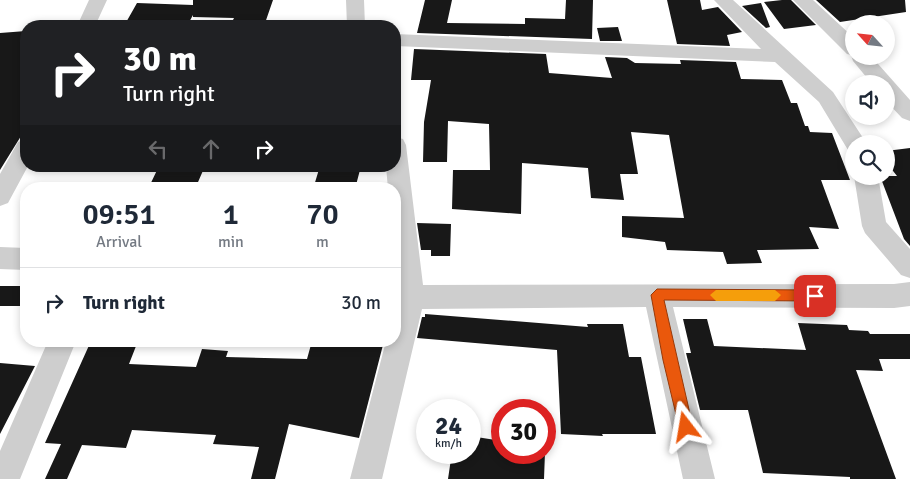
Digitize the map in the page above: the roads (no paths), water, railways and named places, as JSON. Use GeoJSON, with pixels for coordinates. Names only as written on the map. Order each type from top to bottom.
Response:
{"type":"FeatureCollection","features":[{"type":"Feature","properties":{"kind":"street"},"geometry":{"type":"LineString","coordinates":[[89,20],[98,0]]}},
{"type":"Feature","properties":{"kind":"street"},"geometry":{"type":"LineString","coordinates":[[355,0],[356,20]]}},
{"type":"Feature","properties":{"kind":"street"},"geometry":{"type":"LineString","coordinates":[[723,0],[780,56],[826,97],[850,135]]}},
{"type":"Feature","properties":{"kind":"street"},"geometry":{"type":"LineString","coordinates":[[802,0],[845,41]]}},
{"type":"Feature","properties":{"kind":"street"},"geometry":{"type":"LineString","coordinates":[[401,40],[780,56]]}},
{"type":"Feature","properties":{"kind":"street"},"geometry":{"type":"LineString","coordinates":[[867,65],[876,75]]}},
{"type":"Feature","properties":{"kind":"street"},"geometry":{"type":"LineString","coordinates":[[895,97],[910,113]]}},
{"type":"Feature","properties":{"kind":"street"},"geometry":{"type":"LineString","coordinates":[[0,196],[20,159]]}},
{"type":"Feature","properties":{"kind":"street"},"geometry":{"type":"LineString","coordinates":[[867,185],[874,226],[910,267]]}},
{"type":"Feature","properties":{"kind":"street"},"geometry":{"type":"LineString","coordinates":[[0,258],[20,258]]}},
{"type":"Feature","properties":{"kind":"street"},"geometry":{"type":"LineString","coordinates":[[401,258],[403,296],[894,296],[910,294]]}},
{"type":"Feature","properties":{"kind":"street"},"geometry":{"type":"LineString","coordinates":[[657,295],[670,360],[699,479]]}},
{"type":"Feature","properties":{"kind":"street"},"geometry":{"type":"LineString","coordinates":[[4,479],[59,347]]}},
{"type":"Feature","properties":{"kind":"street"},"geometry":{"type":"LineString","coordinates":[[366,479],[393,347]]}}]}
